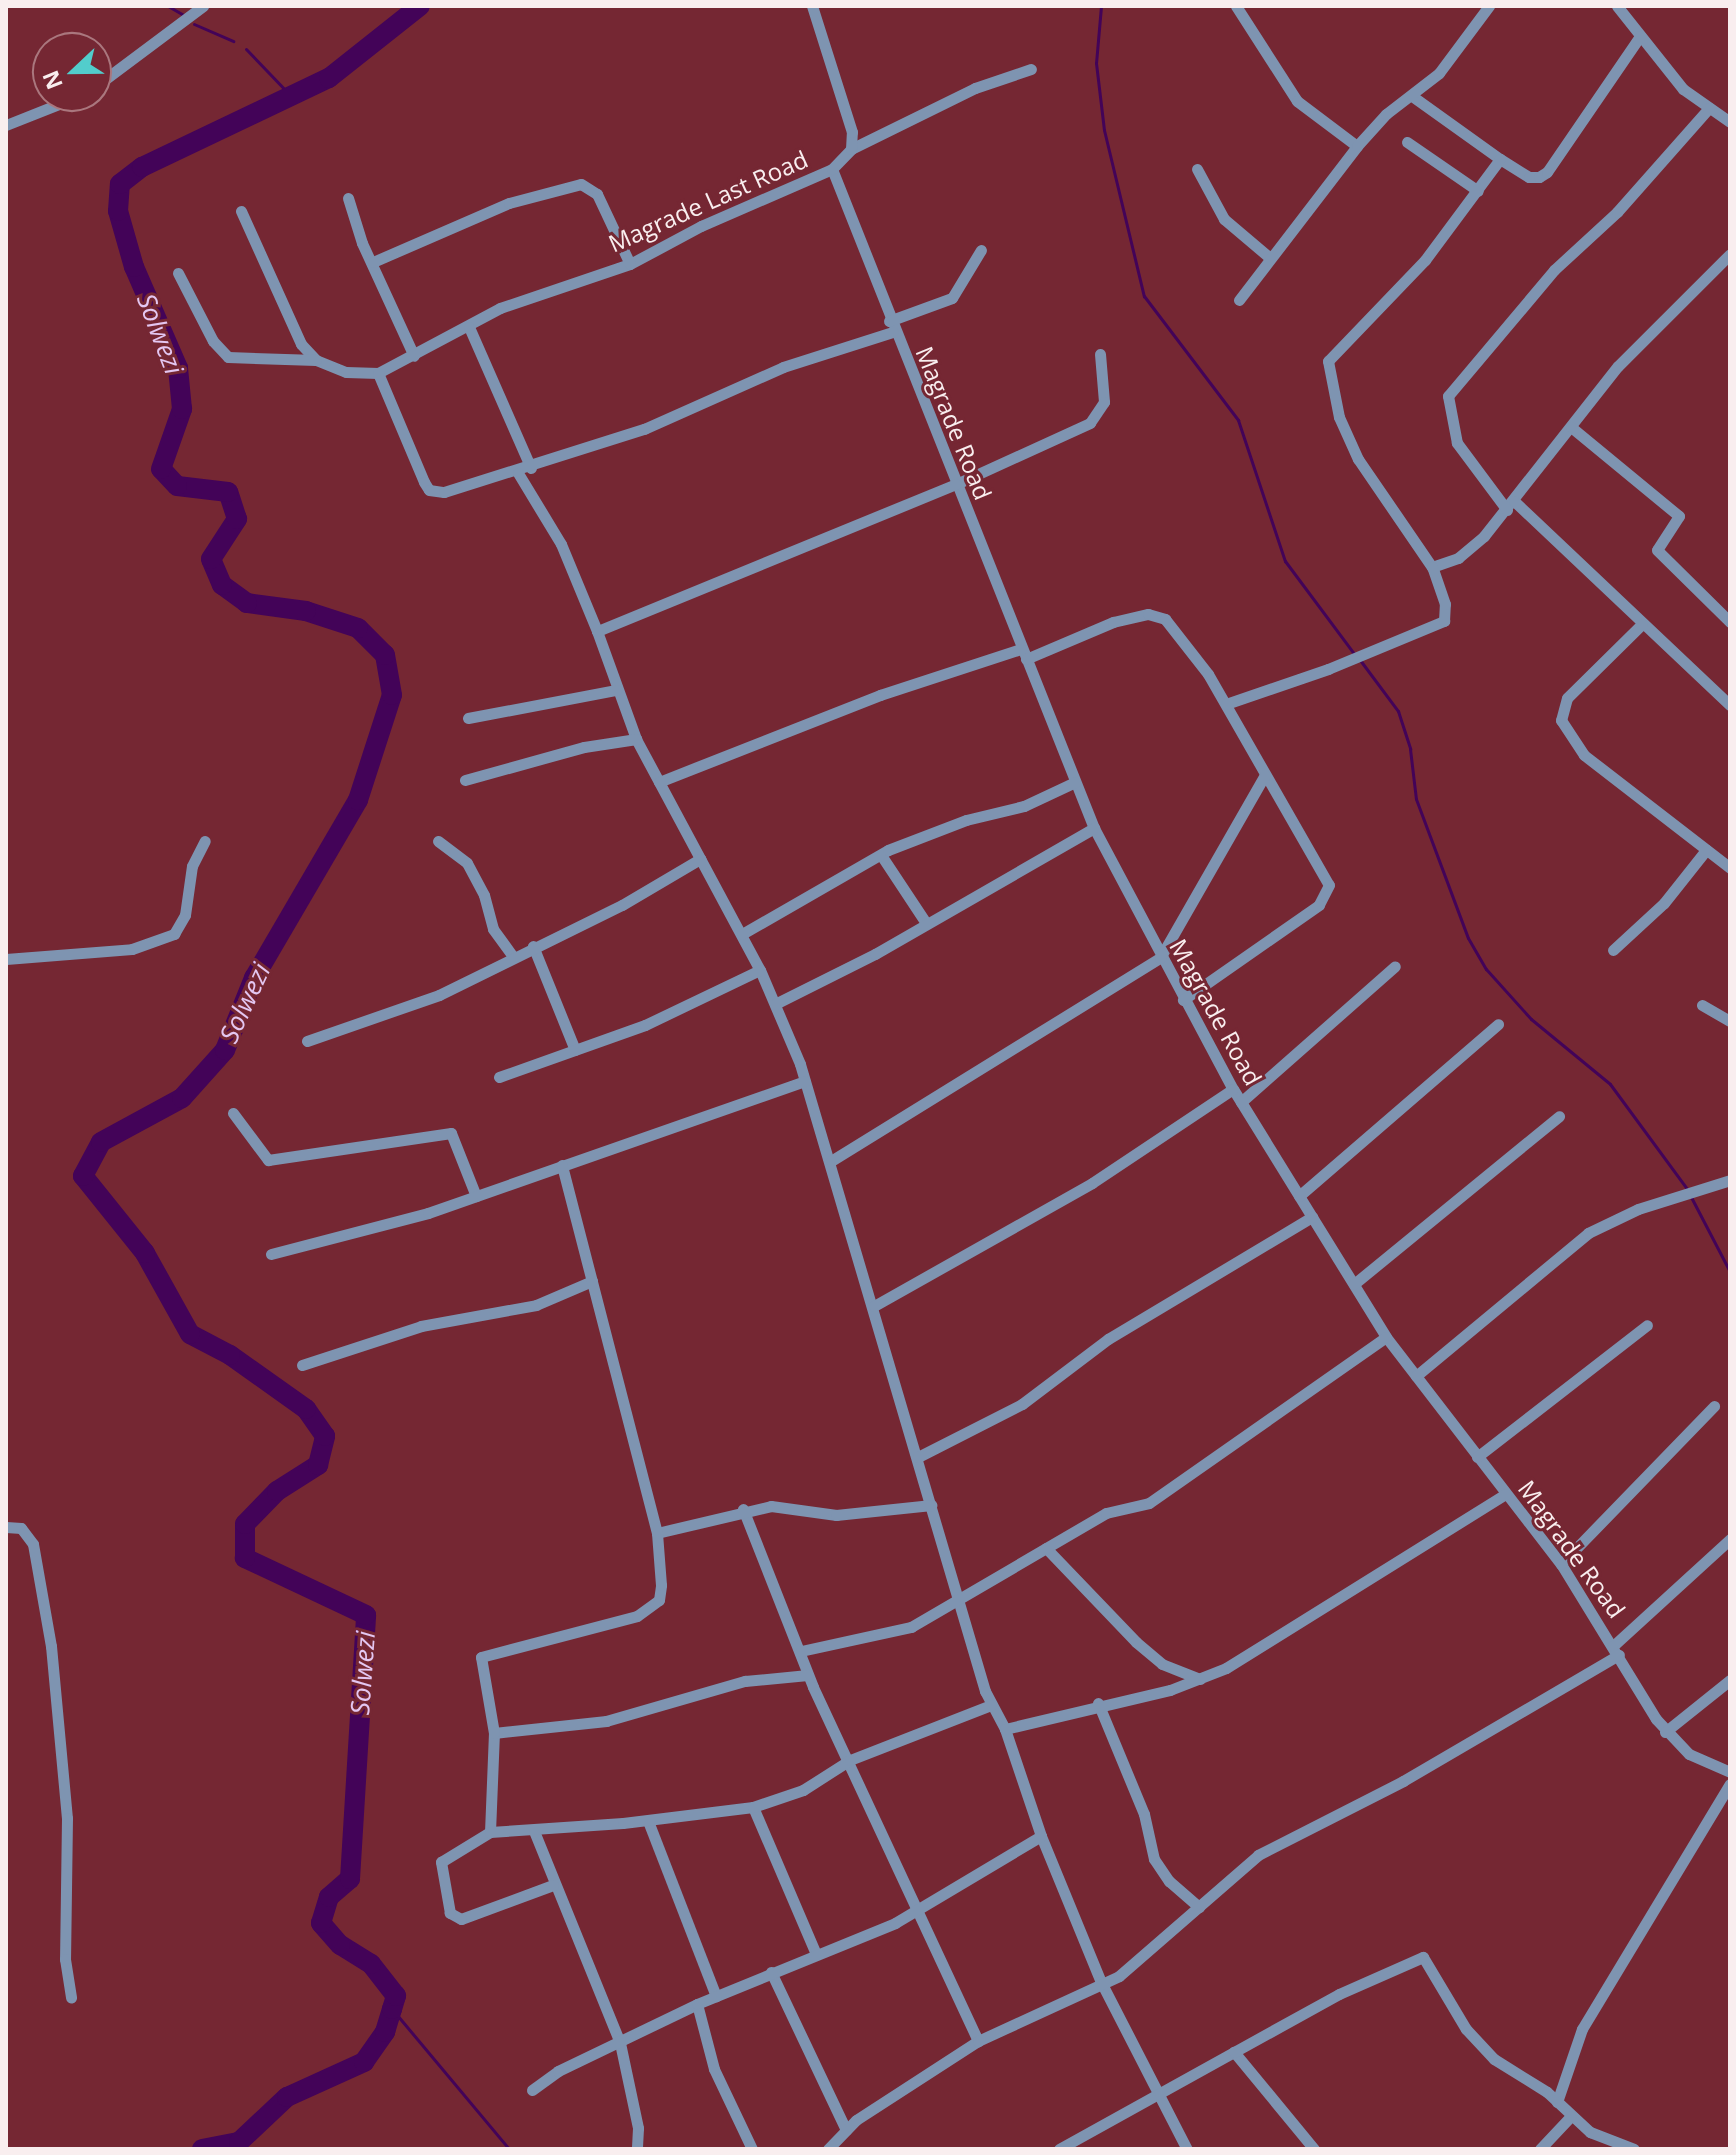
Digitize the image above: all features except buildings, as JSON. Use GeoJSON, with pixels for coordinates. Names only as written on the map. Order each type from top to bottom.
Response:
{"type":"FeatureCollection","features":[{"type":"Feature","properties":{"kind":"street"},"geometry":{"type":"LineString","coordinates":[[112,74],[203,6]]}},
{"type":"Feature","properties":{"kind":"street"},"geometry":{"type":"LineString","coordinates":[[812,6],[852,132],[851,149]]}},
{"type":"Feature","properties":{"kind":"street"},"geometry":{"type":"LineString","coordinates":[[1236,6],[1297,101],[1357,146]]}},
{"type":"Feature","properties":{"kind":"street"},"geometry":{"type":"LineString","coordinates":[[1239,300],[1357,146],[1439,73],[1489,6]]}},
{"type":"Feature","properties":{"kind":"street"},"geometry":{"type":"LineString","coordinates":[[1617,6],[1683,89],[1730,122]]}},
{"type":"Feature","properties":{"kind":"street"},"geometry":{"type":"LineString","coordinates":[[1412,96],[1529,177],[1547,172],[1640,36]]}},
{"type":"Feature","properties":{"kind":"street"},"geometry":{"type":"LineString","coordinates":[[832,169],[851,149],[975,88],[1031,69]]}},
{"type":"Feature","properties":{"kind":"street"},"geometry":{"type":"LineString","coordinates":[[1709,108],[1617,212],[1554,270],[1448,396],[1457,443],[1510,506],[1730,705]]}},
{"type":"Feature","properties":{"kind":"street"},"geometry":{"type":"LineString","coordinates":[[6,125],[39,112]]}},
{"type":"Feature","properties":{"kind":"street"},"geometry":{"type":"LineString","coordinates":[[1407,142],[1478,191]]}},
{"type":"Feature","properties":{"kind":"street"},"geometry":{"type":"LineString","coordinates":[[1226,704],[1328,669],[1444,621],[1447,613],[1432,567],[1358,459],[1339,417],[1328,361],[1425,260],[1500,159]]}},
{"type":"Feature","properties":{"kind":"street","name":"Magrade Last Road"},"geometry":{"type":"LineString","coordinates":[[378,373],[560,284],[630,264],[701,226],[832,169]]}},
{"type":"Feature","properties":{"kind":"street","name":"Magrade Road"},"geometry":{"type":"LineString","coordinates":[[832,169],[891,326],[1094,828],[1183,1000],[1233,1089],[1386,1337],[1561,1564],[1665,1732],[1689,1754],[1730,1772]]}},
{"type":"Feature","properties":{"kind":"street"},"geometry":{"type":"LineString","coordinates":[[1197,169],[1224,219],[1270,258]]}},
{"type":"Feature","properties":{"kind":"street"},"geometry":{"type":"LineString","coordinates":[[373,262],[509,203],[581,184],[597,194],[630,264]]}},
{"type":"Feature","properties":{"kind":"street"},"geometry":{"type":"LineString","coordinates":[[348,198],[414,356]]}},
{"type":"Feature","properties":{"kind":"street"},"geometry":{"type":"LineString","coordinates":[[241,211],[291,328],[316,360]]}},
{"type":"Feature","properties":{"kind":"street"},"geometry":{"type":"LineString","coordinates":[[178,273],[213,341],[228,357],[316,360],[346,372],[378,373],[429,490],[444,492],[518,473],[644,429],[783,367],[891,326],[952,298],[981,250]]}},
{"type":"Feature","properties":{"kind":"street"},"geometry":{"type":"LineString","coordinates":[[1432,567],[1458,558],[1510,506],[1618,366],[1730,254]]}},
{"type":"Feature","properties":{"kind":"street"},"geometry":{"type":"LineString","coordinates":[[469,327],[531,468]]}},
{"type":"Feature","properties":{"kind":"street"},"geometry":{"type":"LineString","coordinates":[[597,631],[956,484],[1090,423],[1104,402],[1100,354]]}},
{"type":"Feature","properties":{"kind":"street"},"geometry":{"type":"LineString","coordinates":[[1571,427],[1679,516],[1657,550],[1730,622]]}},
{"type":"Feature","properties":{"kind":"street"},"geometry":{"type":"LineString","coordinates":[[518,473],[561,544],[636,739],[742,934],[775,1004],[831,1161],[958,1602],[991,1705],[1005,1729],[1041,1836],[1101,1982],[1157,2097],[1187,2149]]}},
{"type":"Feature","properties":{"kind":"street"},"geometry":{"type":"LineString","coordinates":[[659,782],[880,695],[1023,654],[1113,622],[1157,615],[1171,625],[1226,704],[1330,891],[1319,905],[1183,1000]]}},
{"type":"Feature","properties":{"kind":"street"},"geometry":{"type":"LineString","coordinates":[[1642,624],[1567,698],[1561,720],[1584,755],[1730,868]]}},
{"type":"Feature","properties":{"kind":"street"},"geometry":{"type":"LineString","coordinates":[[468,718],[616,690]]}},
{"type":"Feature","properties":{"kind":"street"},"geometry":{"type":"LineString","coordinates":[[465,780],[584,747],[636,739]]}},
{"type":"Feature","properties":{"kind":"street"},"geometry":{"type":"LineString","coordinates":[[831,1161],[1160,958],[1265,775]]}},
{"type":"Feature","properties":{"kind":"street"},"geometry":{"type":"LineString","coordinates":[[742,934],[881,855],[966,820],[1024,806],[1075,782]]}},
{"type":"Feature","properties":{"kind":"street"},"geometry":{"type":"LineString","coordinates":[[775,1004],[1094,828]]}},
{"type":"Feature","properties":{"kind":"street"},"geometry":{"type":"LineString","coordinates":[[6,959],[132,949],[174,934],[185,915],[192,866],[205,841]]}},
{"type":"Feature","properties":{"kind":"street"},"geometry":{"type":"LineString","coordinates":[[438,841],[467,863],[484,895],[493,929],[512,955]]}},
{"type":"Feature","properties":{"kind":"street"},"geometry":{"type":"LineString","coordinates":[[1613,950],[1664,903],[1706,850]]}},
{"type":"Feature","properties":{"kind":"street"},"geometry":{"type":"LineString","coordinates":[[881,855],[926,923]]}},
{"type":"Feature","properties":{"kind":"street"},"geometry":{"type":"LineString","coordinates":[[307,1041],[439,995],[512,955],[622,905],[700,859]]}},
{"type":"Feature","properties":{"kind":"street"},"geometry":{"type":"LineString","coordinates":[[533,946],[575,1050]]}},
{"type":"Feature","properties":{"kind":"street"},"geometry":{"type":"LineString","coordinates":[[1241,1102],[1395,966]]}},
{"type":"Feature","properties":{"kind":"street"},"geometry":{"type":"LineString","coordinates":[[499,1077],[645,1025],[760,970]]}},
{"type":"Feature","properties":{"kind":"street"},"geometry":{"type":"LineString","coordinates":[[1702,1005],[1730,1021]]}},
{"type":"Feature","properties":{"kind":"street"},"geometry":{"type":"LineString","coordinates":[[1299,1196],[1498,1024]]}},
{"type":"Feature","properties":{"kind":"street"},"geometry":{"type":"LineString","coordinates":[[271,1254],[374,1230],[805,1081]]}},
{"type":"Feature","properties":{"kind":"street"},"geometry":{"type":"LineString","coordinates":[[874,1306],[1092,1183],[1233,1089]]}},
{"type":"Feature","properties":{"kind":"street"},"geometry":{"type":"LineString","coordinates":[[233,1113],[268,1160],[451,1133],[476,1196]]}},
{"type":"Feature","properties":{"kind":"street"},"geometry":{"type":"LineString","coordinates":[[1354,1284],[1559,1116]]}},
{"type":"Feature","properties":{"kind":"street"},"geometry":{"type":"LineString","coordinates":[[490,1832],[494,1733],[481,1657],[651,1609],[661,1585],[657,1533],[562,1165]]}},
{"type":"Feature","properties":{"kind":"street"},"geometry":{"type":"LineString","coordinates":[[1416,1376],[1588,1233],[1638,1209],[1730,1180]]}},
{"type":"Feature","properties":{"kind":"street"},"geometry":{"type":"LineString","coordinates":[[918,1457],[1022,1404],[1108,1339],[1312,1217]]}},
{"type":"Feature","properties":{"kind":"street"},"geometry":{"type":"LineString","coordinates":[[302,1365],[421,1326],[536,1305],[592,1281]]}},
{"type":"Feature","properties":{"kind":"street"},"geometry":{"type":"LineString","coordinates":[[1477,1457],[1647,1325]]}},
{"type":"Feature","properties":{"kind":"street"},"geometry":{"type":"LineString","coordinates":[[801,1651],[895,1633],[958,1602],[1106,1513],[1163,1496],[1386,1337]]}},
{"type":"Feature","properties":{"kind":"street"},"geometry":{"type":"LineString","coordinates":[[1561,1564],[1714,1406]]}},
{"type":"Feature","properties":{"kind":"street"},"geometry":{"type":"LineString","coordinates":[[1005,1729],[1200,1679],[1259,1649],[1505,1494]]}},
{"type":"Feature","properties":{"kind":"street"},"geometry":{"type":"LineString","coordinates":[[657,1533],[743,1509],[771,1506],[836,1515],[931,1505]]}},
{"type":"Feature","properties":{"kind":"street"},"geometry":{"type":"LineString","coordinates":[[743,1509],[808,1675],[919,1907],[978,2041]]}},
{"type":"Feature","properties":{"kind":"street"},"geometry":{"type":"LineString","coordinates":[[6,1527],[21,1528],[33,1544],[51,1646],[67,1818],[65,1959],[71,1998]]}},
{"type":"Feature","properties":{"kind":"street"},"geometry":{"type":"LineString","coordinates":[[832,2148],[846,2130],[905,2085],[978,2041],[1135,1964],[1258,1855],[1403,1781],[1616,1650],[1730,1539]]}},
{"type":"Feature","properties":{"kind":"street"},"geometry":{"type":"LineString","coordinates":[[1046,1548],[1136,1642],[1162,1664],[1200,1679]]}},
{"type":"Feature","properties":{"kind":"street"},"geometry":{"type":"LineString","coordinates":[[494,1733],[606,1721],[745,1681],[808,1675]]}},
{"type":"Feature","properties":{"kind":"street"},"geometry":{"type":"LineString","coordinates":[[1665,1732],[1730,1680]]}},
{"type":"Feature","properties":{"kind":"street"},"geometry":{"type":"LineString","coordinates":[[1098,1703],[1144,1814],[1154,1859],[1169,1881],[1199,1907]]}},
{"type":"Feature","properties":{"kind":"street"},"geometry":{"type":"LineString","coordinates":[[553,1885],[454,1918],[441,1862],[490,1832],[648,1821],[753,1807],[803,1790],[850,1760],[991,1705]]}},
{"type":"Feature","properties":{"kind":"street"},"geometry":{"type":"LineString","coordinates":[[1557,2102],[1582,2029],[1730,1784]]}},
{"type":"Feature","properties":{"kind":"street"},"geometry":{"type":"LineString","coordinates":[[753,1807],[816,1954]]}},
{"type":"Feature","properties":{"kind":"street"},"geometry":{"type":"LineString","coordinates":[[648,1821],[716,1996]]}},
{"type":"Feature","properties":{"kind":"street"},"geometry":{"type":"LineString","coordinates":[[534,1831],[553,1885],[620,2043],[638,2128],[637,2149]]}},
{"type":"Feature","properties":{"kind":"street"},"geometry":{"type":"LineString","coordinates":[[532,2090],[697,2004],[886,1928],[1041,1836]]}},
{"type":"Feature","properties":{"kind":"street"},"geometry":{"type":"LineString","coordinates":[[1059,2149],[1339,1994],[1423,1957],[1479,2045],[1557,2102],[1590,2132],[1634,2149]]}},
{"type":"Feature","properties":{"kind":"street"},"geometry":{"type":"LineString","coordinates":[[771,1972],[846,2130]]}},
{"type":"Feature","properties":{"kind":"street"},"geometry":{"type":"LineString","coordinates":[[697,2004],[714,2069],[752,2149]]}},
{"type":"Feature","properties":{"kind":"street"},"geometry":{"type":"LineString","coordinates":[[1234,2052],[1312,2148]]}},
{"type":"Feature","properties":{"kind":"street"},"geometry":{"type":"LineString","coordinates":[[1540,2149],[1571,2116]]}},
{"type":"Feature","properties":{"kind":"waterway"},"geometry":{"type":"LineString","coordinates":[[168,6],[185,16]]}},
{"type":"Feature","properties":{"kind":"waterway","name":"Solwezi"},"geometry":{"type":"LineString","coordinates":[[202,2149],[239,2142],[287,2097],[364,2062],[385,2032],[396,1996],[371,1964],[340,1945],[321,1923],[329,1897],[350,1879],[366,1615],[245,1558],[245,1524],[277,1491],[318,1465],[325,1436],[306,1409],[230,1355],[190,1334],[145,1253],[83,1176],[101,1142],[182,1098],[225,1050],[254,978],[358,800],[392,695],[385,655],[358,628],[306,611],[247,603],[222,585],[211,559],[237,519],[228,492],[177,486],[161,469],[182,409],[178,368],[134,267],[118,211],[120,184],[142,167],[329,78],[420,6]]}},
{"type":"Feature","properties":{"kind":"waterway"},"geometry":{"type":"LineString","coordinates":[[1101,6],[1096,63],[1104,130],[1144,296],[1238,420],[1285,561],[1355,655]]}},
{"type":"Feature","properties":{"kind":"waterway"},"geometry":{"type":"LineString","coordinates":[[194,24],[233,41]]}},
{"type":"Feature","properties":{"kind":"waterway"},"geometry":{"type":"LineString","coordinates":[[246,49],[291,96]]}},
{"type":"Feature","properties":{"kind":"waterway"},"geometry":{"type":"LineString","coordinates":[[1360,660],[1398,711],[1410,749],[1416,799],[1468,938],[1486,969],[1531,1019],[1610,1084],[1688,1190]]}},
{"type":"Feature","properties":{"kind":"waterway"},"geometry":{"type":"LineString","coordinates":[[1691,1197],[1730,1272]]}},
{"type":"Feature","properties":{"kind":"waterway"},"geometry":{"type":"LineString","coordinates":[[392,2009],[509,2149]]}}]}
